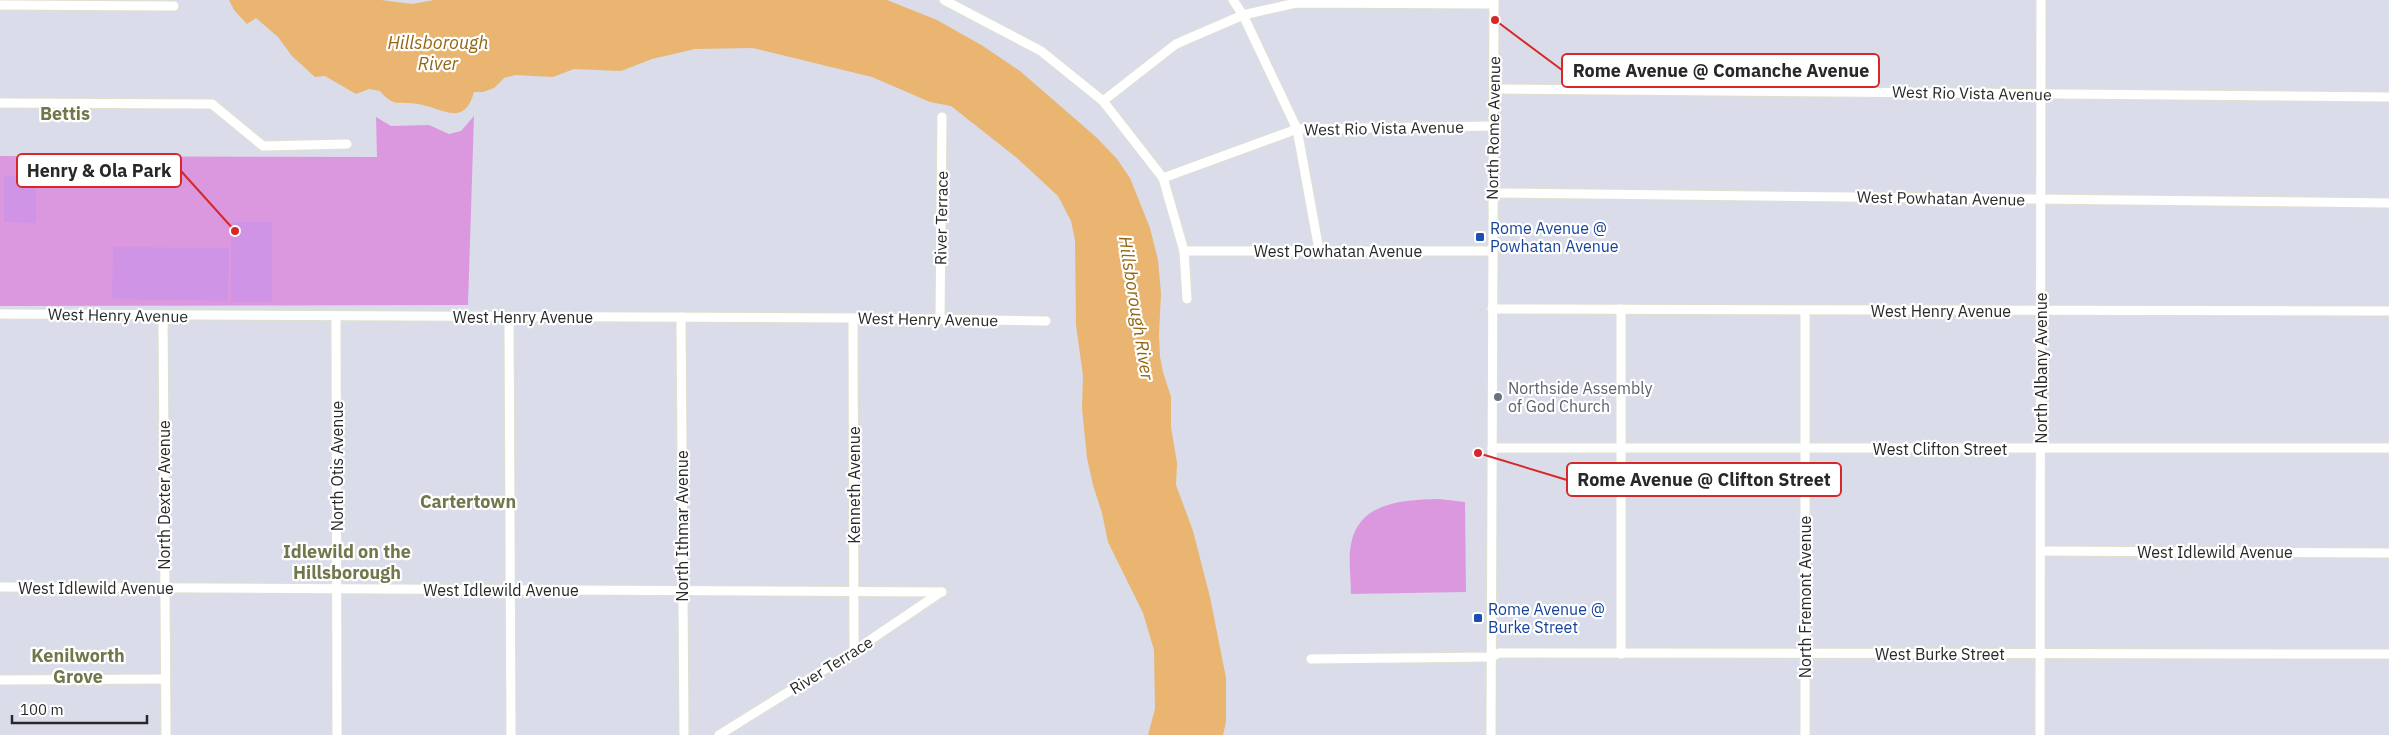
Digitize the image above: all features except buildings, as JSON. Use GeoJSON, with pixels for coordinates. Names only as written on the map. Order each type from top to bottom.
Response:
{"type":"FeatureCollection","features":[{"type":"Feature","properties":{"kind":"street"},"geometry":{"type":"LineString","coordinates":[[944,0],[1041,51],[1103,101],[1163,178],[1184,251],[1187,299]]}},
{"type":"Feature","properties":{"kind":"street"},"geometry":{"type":"LineString","coordinates":[[1233,0],[1243,15],[1296,129],[1319,250]]}},
{"type":"Feature","properties":{"kind":"street","name":"North Albany Avenue"},"geometry":{"type":"LineString","coordinates":[[2040,735],[2041,0]]}},
{"type":"Feature","properties":{"kind":"street"},"geometry":{"type":"LineString","coordinates":[[1103,101],[1176,44],[1243,15],[1296,2],[1494,2]]}},
{"type":"Feature","properties":{"kind":"street","name":"North Rome Avenue"},"geometry":{"type":"LineString","coordinates":[[1490,735],[1494,2]]}},
{"type":"Feature","properties":{"kind":"street"},"geometry":{"type":"LineString","coordinates":[[0,5],[174,6]]}},
{"type":"Feature","properties":{"kind":"street","name":"West Rio Vista Avenue"},"geometry":{"type":"LineString","coordinates":[[1494,89],[2389,97]]}},
{"type":"Feature","properties":{"kind":"street"},"geometry":{"type":"LineString","coordinates":[[0,103],[212,104],[263,146],[347,144]]}},
{"type":"Feature","properties":{"kind":"street","name":"River Terrace"},"geometry":{"type":"LineString","coordinates":[[940,319],[942,117]]}},
{"type":"Feature","properties":{"kind":"street","name":"West Rio Vista Avenue"},"geometry":{"type":"LineString","coordinates":[[1163,178],[1296,129],[1494,126]]}},
{"type":"Feature","properties":{"kind":"street","name":"West Powhatan Avenue"},"geometry":{"type":"LineString","coordinates":[[1493,193],[2389,202]]}},
{"type":"Feature","properties":{"kind":"street","name":"West Powhatan Avenue"},"geometry":{"type":"LineString","coordinates":[[1184,251],[1492,251]]}},
{"type":"Feature","properties":{"kind":"street","name":"West Henry Avenue"},"geometry":{"type":"LineString","coordinates":[[1492,308],[2389,311]]}},
{"type":"Feature","properties":{"kind":"street"},"geometry":{"type":"LineString","coordinates":[[1621,309],[1623,448],[1621,654]]}},
{"type":"Feature","properties":{"kind":"street","name":"North Fremont Avenue"},"geometry":{"type":"LineString","coordinates":[[1805,310],[1805,735]]}},
{"type":"Feature","properties":{"kind":"street","name":"West Henry Avenue"},"geometry":{"type":"LineString","coordinates":[[0,314],[853,318],[1046,321]]}},
{"type":"Feature","properties":{"kind":"street","name":"North Dexter Avenue"},"geometry":{"type":"LineString","coordinates":[[163,316],[166,735]]}},
{"type":"Feature","properties":{"kind":"street","name":"North Otis Avenue"},"geometry":{"type":"LineString","coordinates":[[336,317],[337,735]]}},
{"type":"Feature","properties":{"kind":"street"},"geometry":{"type":"LineString","coordinates":[[509,317],[512,735]]}},
{"type":"Feature","properties":{"kind":"street","name":"North Ithmar Avenue"},"geometry":{"type":"LineString","coordinates":[[681,317],[684,735]]}},
{"type":"Feature","properties":{"kind":"street","name":"Kenneth Avenue"},"geometry":{"type":"LineString","coordinates":[[853,318],[854,651]]}},
{"type":"Feature","properties":{"kind":"street","name":"West Clifton Street"},"geometry":{"type":"LineString","coordinates":[[1492,448],[2389,448]]}},
{"type":"Feature","properties":{"kind":"street","name":"West Idlewild Avenue"},"geometry":{"type":"LineString","coordinates":[[2041,551],[2389,552]]}},
{"type":"Feature","properties":{"kind":"street","name":"West Idlewild Avenue"},"geometry":{"type":"LineString","coordinates":[[0,587],[942,592]]}},
{"type":"Feature","properties":{"kind":"street","name":"River Terrace"},"geometry":{"type":"LineString","coordinates":[[719,735],[854,651],[942,592]]}},
{"type":"Feature","properties":{"kind":"street","name":"West Burke Street"},"geometry":{"type":"LineString","coordinates":[[1311,659],[1491,657],[1499,653],[2389,654]]}},
{"type":"Feature","properties":{"kind":"street"},"geometry":{"type":"LineString","coordinates":[[0,680],[165,679]]}},
{"type":"Feature","properties":{"kind":"shaded area"},"geometry":{"type":"Polygon","coordinates":[[[474,116],[468,305],[0,306],[0,156],[377,157],[376,117],[391,126],[429,125],[449,134],[461,131],[474,116]]]}},
{"type":"Feature","properties":{"kind":"shaded area"},"geometry":{"type":"Polygon","coordinates":[[[4,176],[36,176],[36,223],[4,222],[4,176]]]}},
{"type":"Feature","properties":{"kind":"shaded area"},"geometry":{"type":"Polygon","coordinates":[[[231,222],[272,222],[272,302],[231,302],[231,222]]]}},
{"type":"Feature","properties":{"kind":"shaded area"},"geometry":{"type":"Polygon","coordinates":[[[113,247],[229,248],[228,301],[112,299],[113,247]]]}},
{"type":"Feature","properties":{"kind":"shaded area"},"geometry":{"type":"Polygon","coordinates":[[[1439,499],[1465,502],[1466,592],[1351,594],[1350,550],[1356,530],[1363,519],[1373,511],[1398,502],[1439,499]]]}},
{"type":"Feature","properties":{"kind":"water","name":"Hillsborough River"},"geometry":{"type":"Polygon","coordinates":[[[229,0],[381,0],[412,4],[434,0],[887,0],[937,20],[983,46],[1020,71],[1096,137],[1117,159],[1130,178],[1150,228],[1158,260],[1161,293],[1160,357],[1171,397],[1171,427],[1177,463],[1176,485],[1193,531],[1210,597],[1226,678],[1226,722],[1223,735],[1148,735],[1155,709],[1154,650],[1143,613],[1108,542],[1087,458],[1082,408],[1083,376],[1076,325],[1075,240],[1071,221],[1058,196],[1017,158],[951,106],[930,102],[872,77],[753,48],[695,49],[652,59],[621,71],[574,69],[553,77],[515,75],[504,78],[494,88],[483,92],[474,92],[465,110],[452,113],[418,104],[393,102],[380,91],[369,89],[356,94],[325,76],[315,77],[292,56],[278,37],[256,18],[247,24],[234,10],[229,0]]]}},
{"type":"Feature","properties":{"kind":"place","name":"Rome Avenue @ Comanche Avenue"},"geometry":{"type":"Point","coordinates":[1495,20]}},
{"type":"Feature","properties":{"kind":"place","name":"Henry & Ola Park"},"geometry":{"type":"Point","coordinates":[235,231]}},
{"type":"Feature","properties":{"kind":"place","name":"Rome Avenue @ Powhatan Avenue"},"geometry":{"type":"Point","coordinates":[1480,237]}},
{"type":"Feature","properties":{"kind":"place","name":"Northside Assembly of God Church"},"geometry":{"type":"Point","coordinates":[1498,397]}},
{"type":"Feature","properties":{"kind":"place","name":"Rome Avenue @ Clifton Street"},"geometry":{"type":"Point","coordinates":[1478,453]}},
{"type":"Feature","properties":{"kind":"place","name":"Rome Avenue @ Burke Street"},"geometry":{"type":"Point","coordinates":[1478,618]}},
{"type":"Feature","properties":{"kind":"district","name":"Bettis"},"geometry":{"type":"Point","coordinates":[65,114]}},
{"type":"Feature","properties":{"kind":"district","name":"Cartertown"},"geometry":{"type":"Point","coordinates":[468,502]}},
{"type":"Feature","properties":{"kind":"district","name":"Idlewild on the Hillsborough"},"geometry":{"type":"Point","coordinates":[347,562]}},
{"type":"Feature","properties":{"kind":"district","name":"Kenilworth Grove"},"geometry":{"type":"Point","coordinates":[78,666]}}]}
